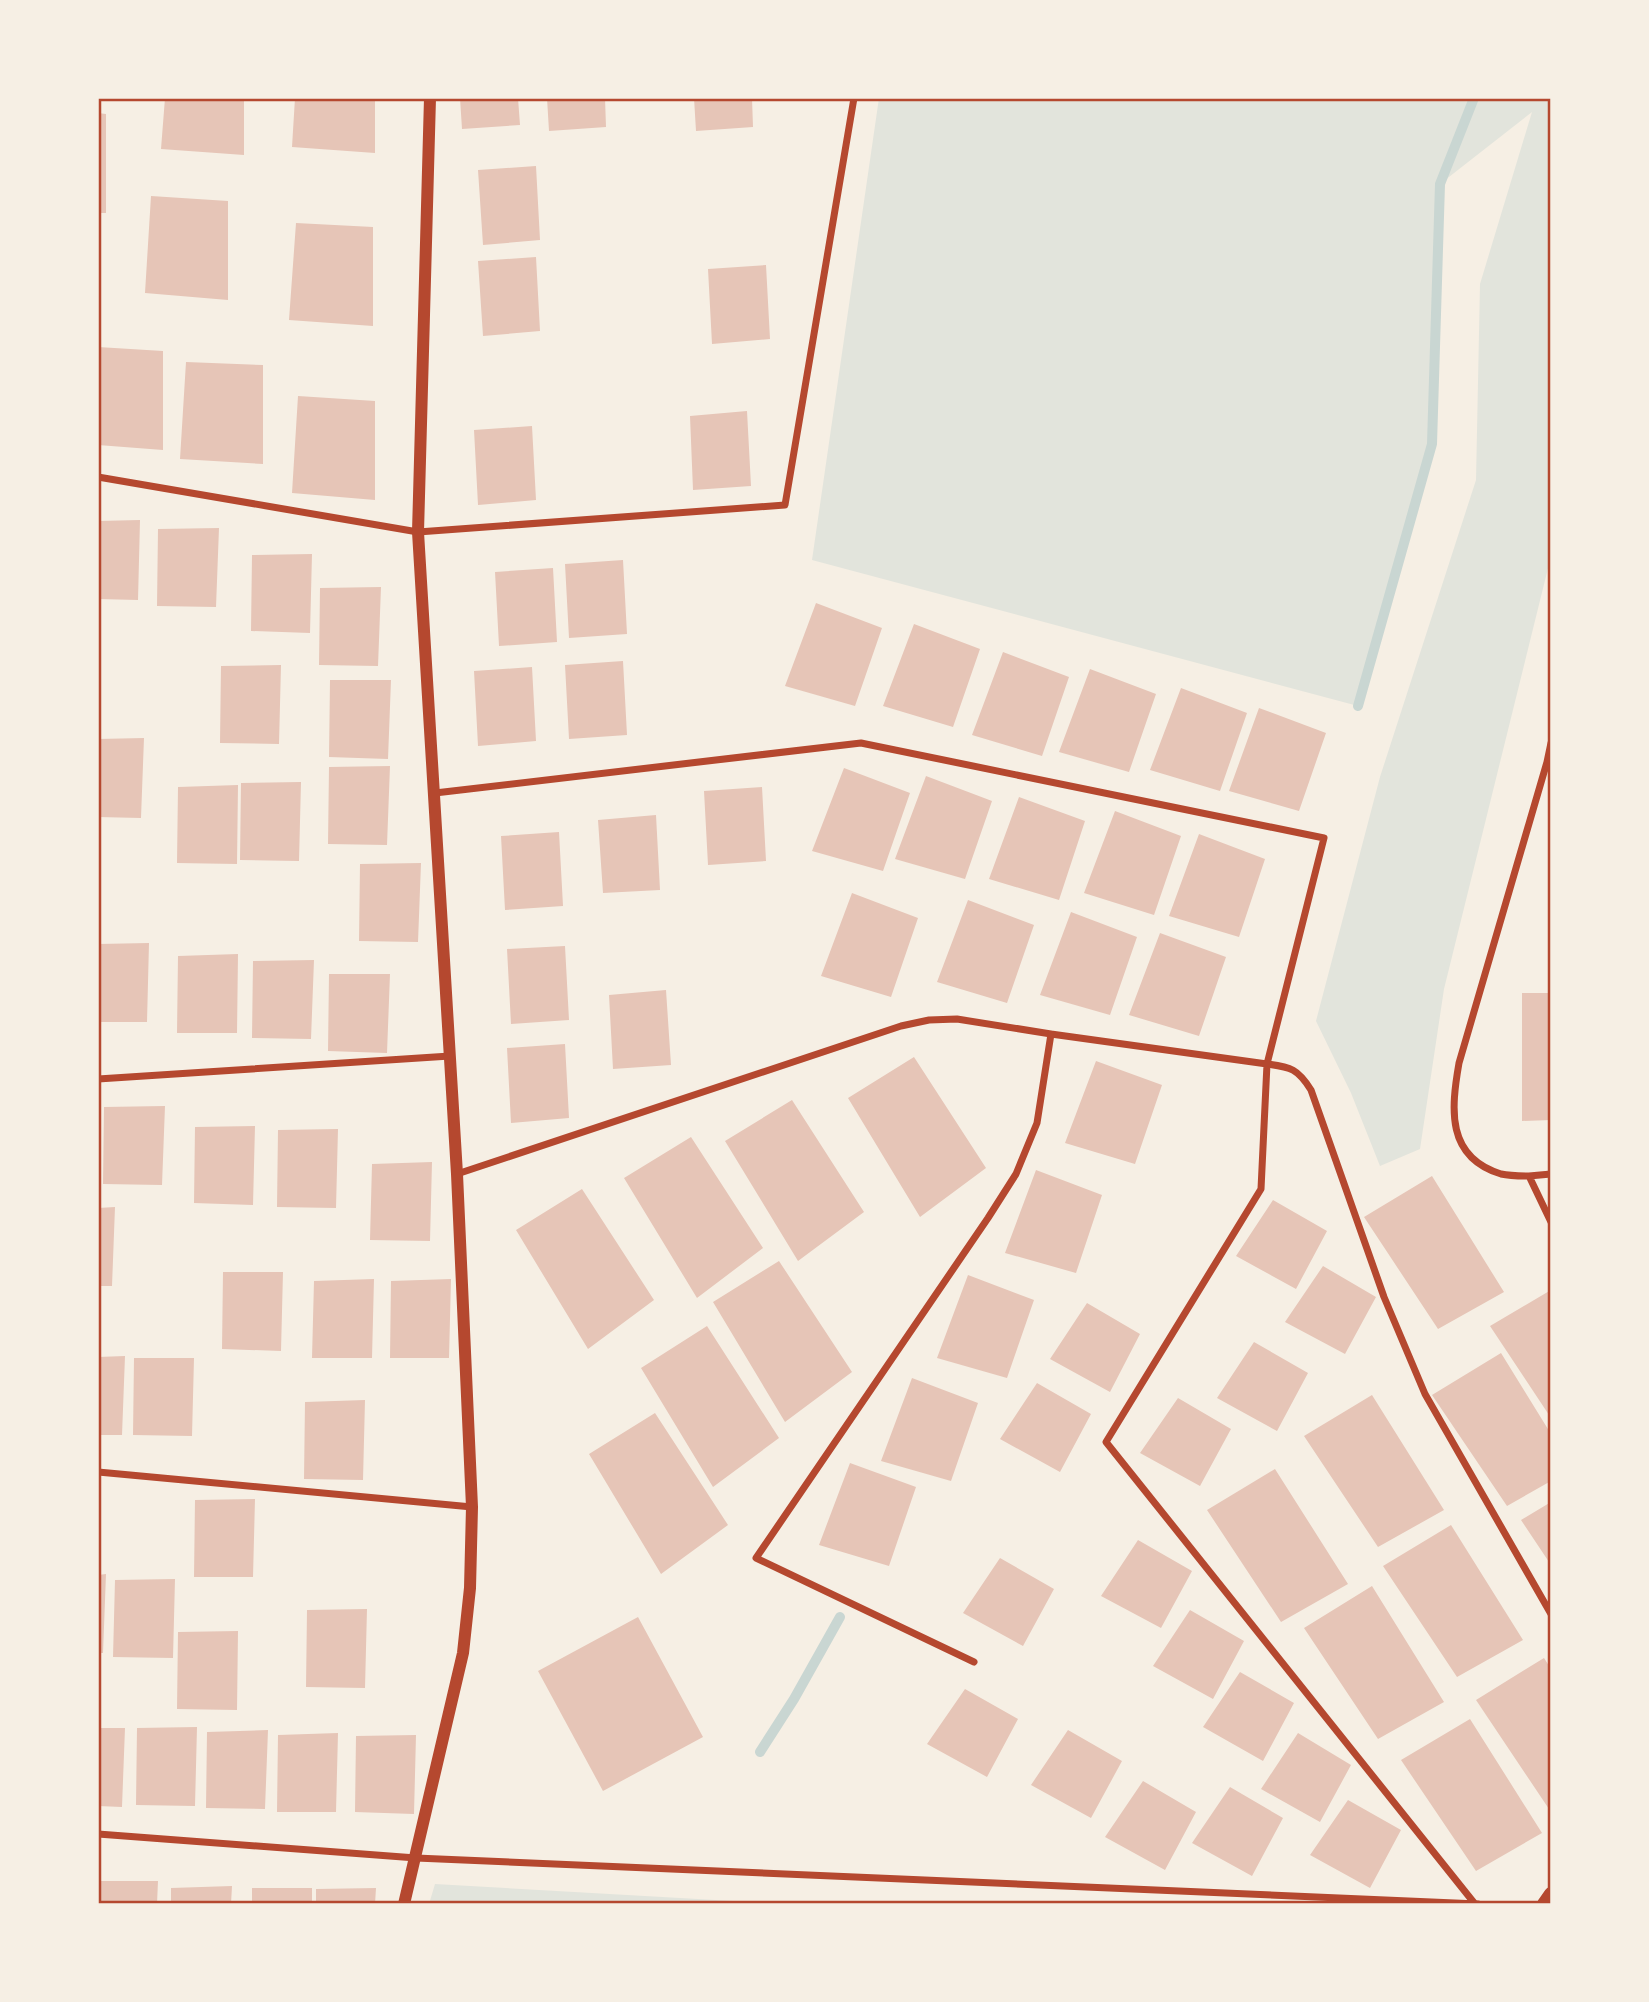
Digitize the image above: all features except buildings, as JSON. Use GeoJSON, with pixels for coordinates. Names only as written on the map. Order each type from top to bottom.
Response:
{"type":"FeatureCollection","features":[{"type":"Feature","properties":{"kind":"main road"},"geometry":{"type":"LineString","coordinates":[[1544,1904],[1551,1894]]}},
{"type":"Feature","properties":{"kind":"street"},"geometry":{"type":"LineString","coordinates":[[404,1904],[463,1653],[470,1588],[472,1507],[457,1174],[418,532],[430,98]]}},
{"type":"Feature","properties":{"kind":"street"},"geometry":{"type":"LineString","coordinates":[[98,477],[418,532],[785,505],[854,98]]}},
{"type":"Feature","properties":{"kind":"street"},"geometry":{"type":"LineString","coordinates":[[435,793],[861,743],[1324,838],[1267,1064],[1261,1189],[1106,1442],[1476,1904]]}},
{"type":"Feature","properties":{"kind":"street"},"geometry":{"type":"LineString","coordinates":[[1551,743],[1459,1063],[1453,1095],[1455,1123],[1461,1146],[1481,1166],[1504,1175],[1551,1174]]}},
{"type":"Feature","properties":{"kind":"street"},"geometry":{"type":"LineString","coordinates":[[457,1174],[901,1026],[929,1020],[957,1019],[1288,1066],[1301,1075],[1311,1090],[1384,1297],[1425,1394],[1551,1614]]}},
{"type":"Feature","properties":{"kind":"street"},"geometry":{"type":"LineString","coordinates":[[974,1662],[756,1558],[1016,1174],[1037,1123],[1051,1034]]}},
{"type":"Feature","properties":{"kind":"street"},"geometry":{"type":"LineString","coordinates":[[98,1079],[450,1056]]}},
{"type":"Feature","properties":{"kind":"street"},"geometry":{"type":"LineString","coordinates":[[1529,1176],[1551,1222]]}},
{"type":"Feature","properties":{"kind":"street"},"geometry":{"type":"LineString","coordinates":[[98,1472],[472,1507]]}},
{"type":"Feature","properties":{"kind":"street"},"geometry":{"type":"LineString","coordinates":[[98,1834],[416,1858],[1476,1904]]}},
{"type":"Feature","properties":{"kind":"shaded area"},"geometry":{"type":"Polygon","coordinates":[[[879,98],[1551,98],[1551,556],[1444,989],[1420,1149],[1380,1166],[1351,1093],[1316,1021],[1380,777],[1476,480],[1480,284],[1532,112],[1440,184],[1432,444],[1358,706],[812,560],[879,98]]]}},
{"type":"Feature","properties":{"kind":"shaded area"},"geometry":{"type":"Polygon","coordinates":[[[435,1884],[785,1904],[429,1904],[435,1884]]]}},
{"type":"Feature","properties":{"kind":"waterway"},"geometry":{"type":"LineString","coordinates":[[1358,706],[1432,444],[1440,184],[1474,98]]}},
{"type":"Feature","properties":{"kind":"waterway"},"geometry":{"type":"LineString","coordinates":[[760,1752],[794,1699],[840,1617]]}}]}
